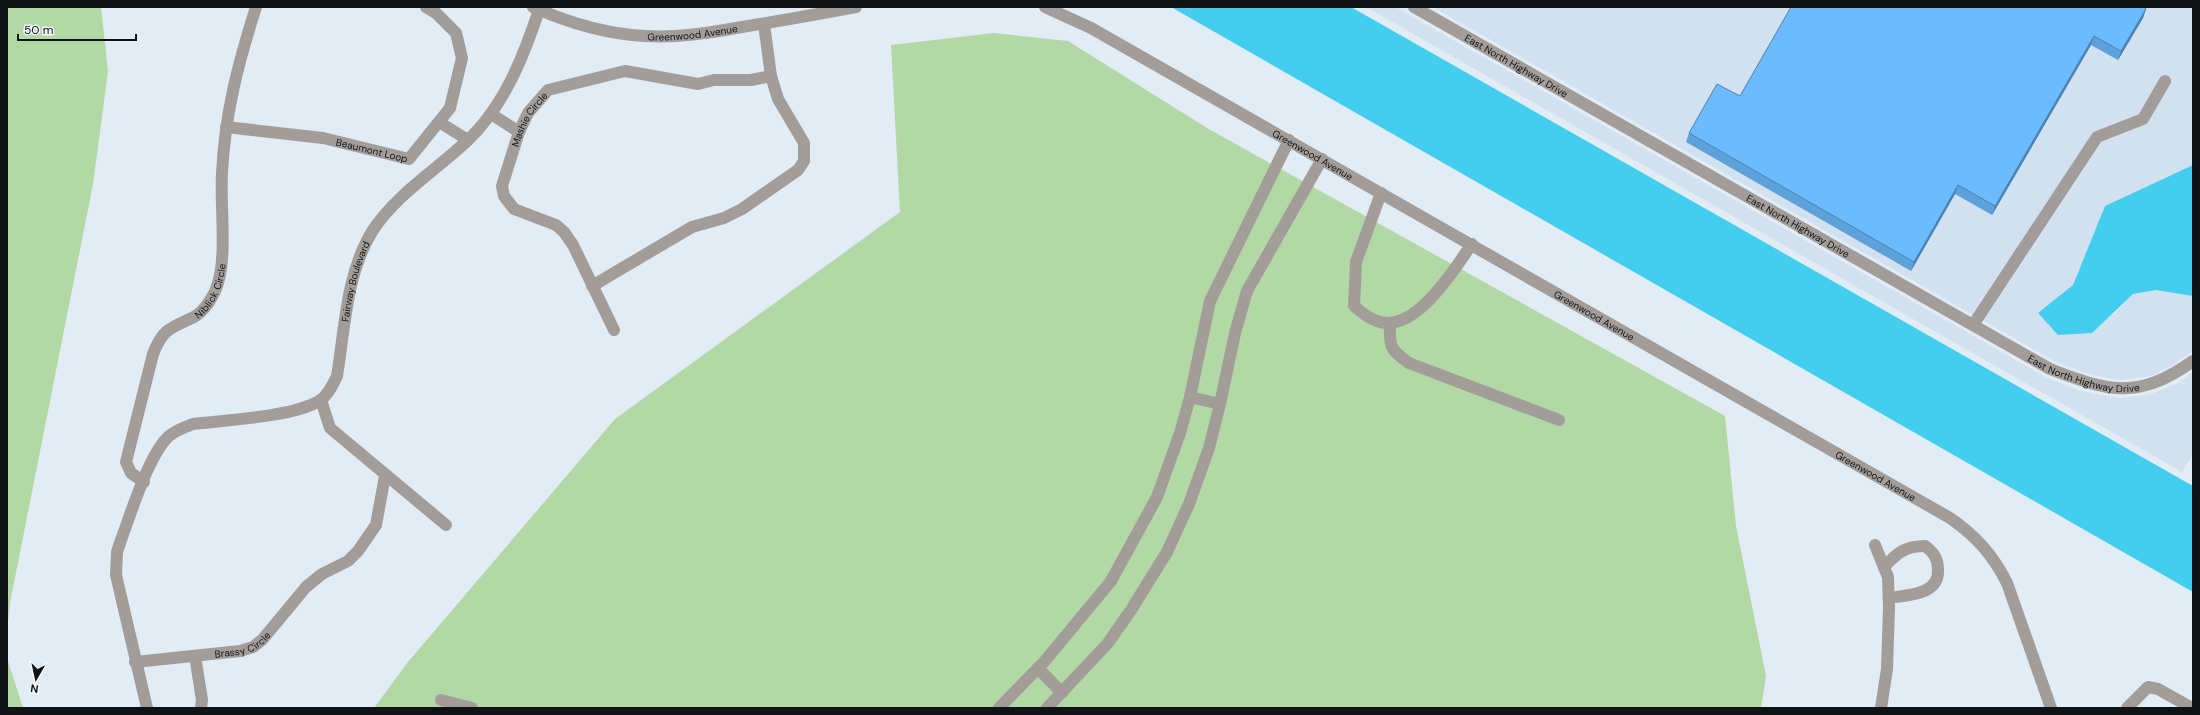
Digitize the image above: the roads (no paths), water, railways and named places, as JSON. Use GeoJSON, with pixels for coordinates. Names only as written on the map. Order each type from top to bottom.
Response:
{"type":"FeatureCollection","features":[{"type":"Feature","properties":{"kind":"street","name":"Niblick Circle"},"geometry":{"type":"LineString","coordinates":[[144,482],[131,473],[126,462],[153,354],[158,342],[174,324],[194,317],[201,311],[209,301],[218,284],[222,268],[221,182],[226,127],[230,98],[241,54],[256,7]]}},
{"type":"Feature","properties":{"kind":"street","name":"Beaumont Loop"},"geometry":{"type":"LineString","coordinates":[[226,127],[323,138],[409,159],[450,108],[462,58],[456,33],[436,13],[426,7]]}},
{"type":"Feature","properties":{"kind":"street","name":"Greenwood Avenue"},"geometry":{"type":"LineString","coordinates":[[536,9],[562,20],[586,27],[644,36],[694,35],[856,7]]}},
{"type":"Feature","properties":{"kind":"street","name":"Greenwood Avenue"},"geometry":{"type":"LineString","coordinates":[[1045,7],[1091,28],[1950,518],[1968,531],[1987,550],[2007,583],[2051,708]]}},
{"type":"Feature","properties":{"kind":"street","name":"East North Highway Drive"},"geometry":{"type":"LineString","coordinates":[[1414,7],[2050,369],[2083,382],[2118,389],[2148,386],[2174,375],[2193,362]]}},
{"type":"Feature","properties":{"kind":"street","name":"Fairway Boulevard"},"geometry":{"type":"LineString","coordinates":[[144,482],[158,448],[169,436],[180,428],[193,424],[299,410],[321,400],[333,386],[337,376],[353,276],[362,249],[373,230],[392,206],[468,140],[491,114],[512,78],[536,9]]}},
{"type":"Feature","properties":{"kind":"street"},"geometry":{"type":"LineString","coordinates":[[592,286],[692,227],[724,218],[742,209],[798,170],[804,162],[804,143],[778,99],[771,76],[764,24]]}},
{"type":"Feature","properties":{"kind":"street","name":"Mashie Circle"},"geometry":{"type":"LineString","coordinates":[[614,330],[573,245],[564,232],[556,225],[514,209],[504,196],[502,186],[519,132],[528,113],[548,90],[614,73],[636,71],[649,76],[698,84],[714,80],[751,80],[771,76]]}},
{"type":"Feature","properties":{"kind":"street"},"geometry":{"type":"LineString","coordinates":[[1973,325],[2097,137],[2143,119],[2165,81]]}},
{"type":"Feature","properties":{"kind":"street"},"geometry":{"type":"LineString","coordinates":[[491,114],[519,132]]}},
{"type":"Feature","properties":{"kind":"street"},"geometry":{"type":"LineString","coordinates":[[439,122],[468,140]]}},
{"type":"Feature","properties":{"kind":"street"},"geometry":{"type":"LineString","coordinates":[[999,708],[1038,668],[1111,581],[1157,497],[1180,433],[1190,397],[1210,301],[1289,140]]}},
{"type":"Feature","properties":{"kind":"street"},"geometry":{"type":"LineString","coordinates":[[1047,708],[1108,643],[1131,610],[1167,552],[1189,504],[1209,448],[1235,333],[1247,290],[1322,159]]}},
{"type":"Feature","properties":{"kind":"street"},"geometry":{"type":"LineString","coordinates":[[1381,193],[1356,262],[1354,306],[1378,322],[1390,323],[1414,314],[1437,294],[1472,244]]}},
{"type":"Feature","properties":{"kind":"street"},"geometry":{"type":"LineString","coordinates":[[1390,323],[1389,339],[1394,353],[1409,363],[1559,420]]}},
{"type":"Feature","properties":{"kind":"street"},"geometry":{"type":"LineString","coordinates":[[1190,397],[1220,404]]}},
{"type":"Feature","properties":{"kind":"street"},"geometry":{"type":"LineString","coordinates":[[321,400],[330,428],[385,476],[446,525]]}},
{"type":"Feature","properties":{"kind":"street","name":"Brassy Circle"},"geometry":{"type":"LineString","coordinates":[[135,662],[240,651],[253,646],[262,640],[306,587],[322,574],[348,561],[358,551],[376,525],[385,476]]}},
{"type":"Feature","properties":{"kind":"street"},"geometry":{"type":"LineString","coordinates":[[144,482],[117,552],[116,575],[135,662],[147,708]]}},
{"type":"Feature","properties":{"kind":"street"},"geometry":{"type":"LineString","coordinates":[[1875,545],[1888,577],[1889,598],[1887,669],[1881,708]]}},
{"type":"Feature","properties":{"kind":"street"},"geometry":{"type":"LineString","coordinates":[[1884,567],[1894,557],[1911,546],[1925,546],[1936,557],[1938,565],[1939,576],[1931,588],[1917,594],[1889,598]]}},
{"type":"Feature","properties":{"kind":"street"},"geometry":{"type":"LineString","coordinates":[[195,656],[202,700],[201,708]]}},
{"type":"Feature","properties":{"kind":"street"},"geometry":{"type":"LineString","coordinates":[[1038,668],[1062,692]]}},
{"type":"Feature","properties":{"kind":"street"},"geometry":{"type":"LineString","coordinates":[[2127,708],[2148,687],[2158,689],[2192,708]]}},
{"type":"Feature","properties":{"kind":"street"},"geometry":{"type":"LineString","coordinates":[[441,700],[472,708]]}},
{"type":"Feature","properties":{"kind":"water"},"geometry":{"type":"Polygon","coordinates":[[[1171,7],[1351,7],[2193,486],[2193,592],[1171,7]]]}},
{"type":"Feature","properties":{"kind":"water"},"geometry":{"type":"Polygon","coordinates":[[[2193,165],[2193,296],[2156,290],[2133,294],[2092,333],[2058,335],[2038,313],[2073,285],[2105,206],[2193,165]]]}}]}
